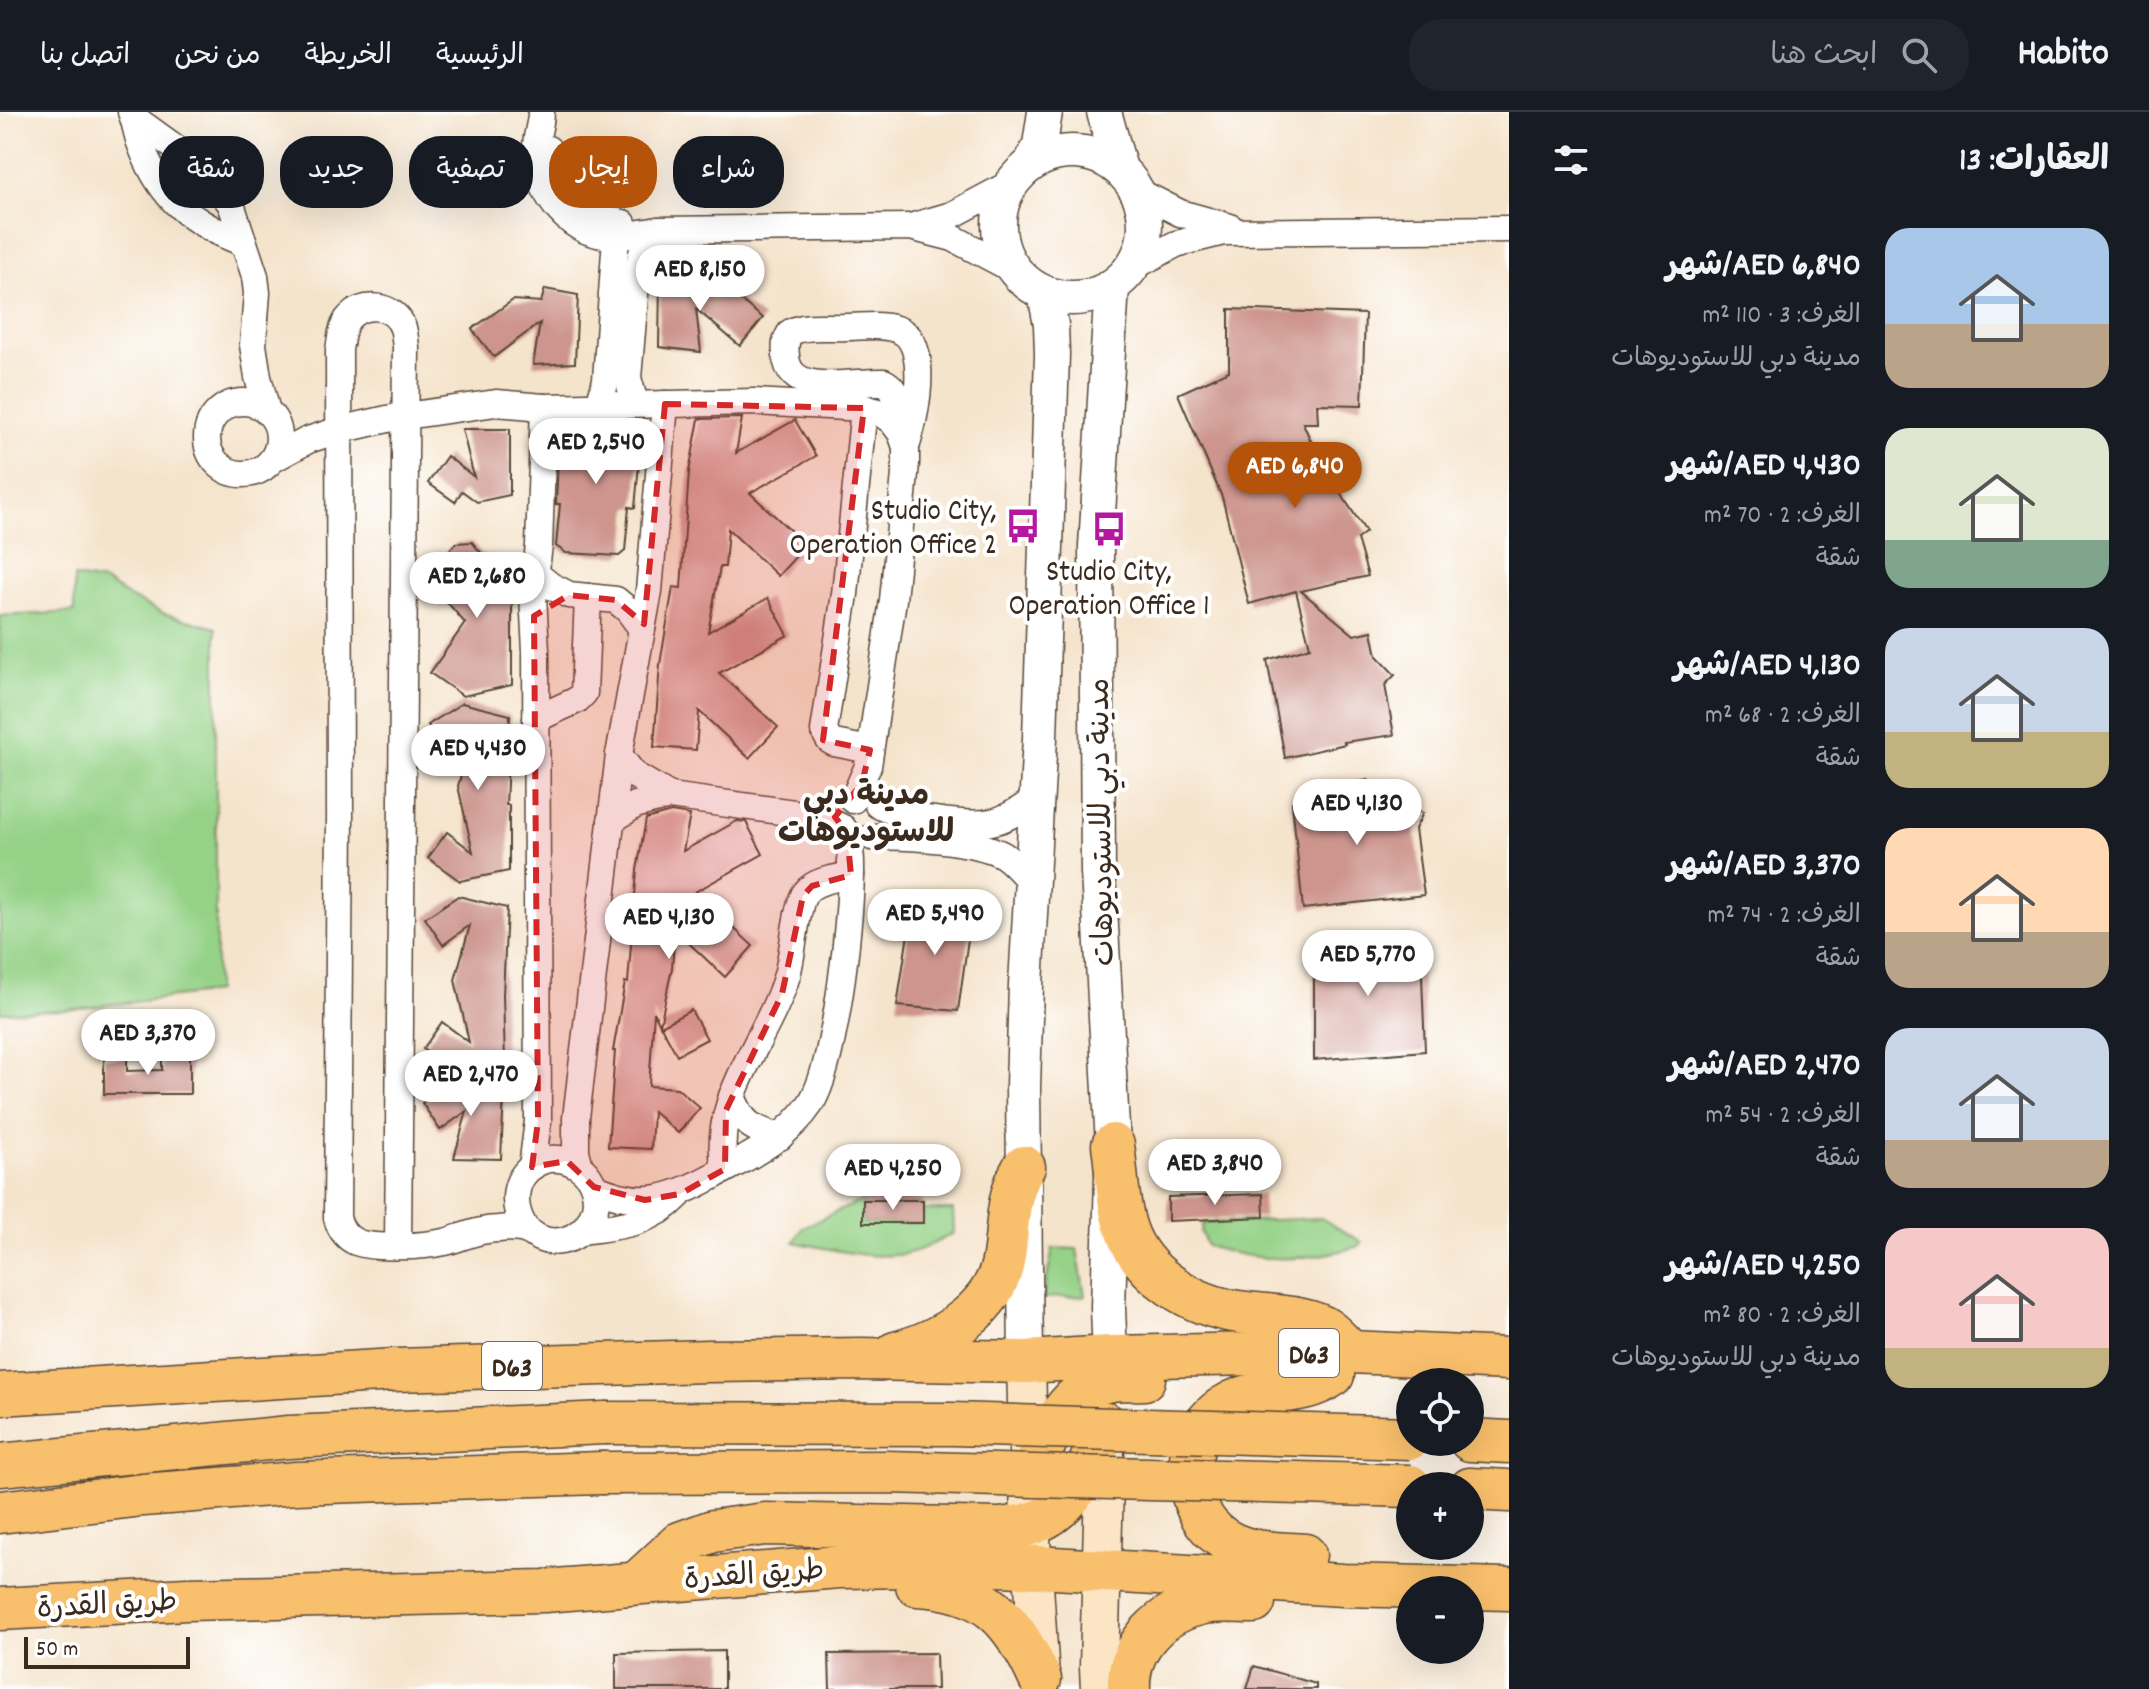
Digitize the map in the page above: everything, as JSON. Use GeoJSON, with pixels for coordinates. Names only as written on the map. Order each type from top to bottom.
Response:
{"type":"FeatureCollection","features":[{"type":"Feature","properties":{"kind":"main road"},"geometry":{"type":"LineString","coordinates":[[1113,1145],[1125,1225],[1138,1254],[1153,1271],[1188,1296],[1221,1309],[1284,1317],[1326,1328],[1341,1364]]}},
{"type":"Feature","properties":{"kind":"main road"},"geometry":{"type":"LineString","coordinates":[[861,1359],[899,1352],[935,1338],[971,1315],[985,1300],[1004,1259],[1009,1200],[1024,1167]]}},
{"type":"Feature","properties":{"kind":"main road","name":"D63"},"geometry":{"type":"LineString","coordinates":[[0,1394],[395,1370],[646,1362],[861,1359],[1026,1362],[1108,1369],[1509,1359]]}},
{"type":"Feature","properties":{"kind":"main road"},"geometry":{"type":"LineString","coordinates":[[1026,1362],[1030,1524],[1040,1684]]}},
{"type":"Feature","properties":{"kind":"main road"},"geometry":{"type":"LineString","coordinates":[[1426,1576],[1407,1564],[1248,1549],[1230,1543],[1203,1519],[1194,1502],[1189,1466],[1200,1431],[1226,1405],[1243,1397],[1303,1390],[1341,1364],[1433,1380],[1509,1375]]}},
{"type":"Feature","properties":{"kind":"main road"},"geometry":{"type":"LineString","coordinates":[[1100,1689],[1108,1369]]}},
{"type":"Feature","properties":{"kind":"main road"},"geometry":{"type":"LineString","coordinates":[[1029,1478],[1067,1407],[1108,1369]]}},
{"type":"Feature","properties":{"kind":"main road","name":"D63"},"geometry":{"type":"LineString","coordinates":[[0,1465],[289,1437],[605,1423],[953,1424],[1396,1438]]}},
{"type":"Feature","properties":{"kind":"main road"},"geometry":{"type":"LineString","coordinates":[[639,1581],[680,1543],[730,1527],[765,1524],[1001,1529],[1030,1524],[1055,1512],[1073,1491],[1106,1424]]}},
{"type":"Feature","properties":{"kind":"main road"},"geometry":{"type":"LineString","coordinates":[[1484,1441],[1509,1442]]}},
{"type":"Feature","properties":{"kind":"main road"},"geometry":{"type":"LineString","coordinates":[[0,1512],[143,1495],[296,1483],[601,1473],[887,1472],[1396,1486]]}},
{"type":"Feature","properties":{"kind":"main road"},"geometry":{"type":"LineString","coordinates":[[1484,1490],[1509,1491]]}},
{"type":"Feature","properties":{"kind":"main road"},"geometry":{"type":"LineString","coordinates":[[839,1567],[877,1583],[951,1588],[990,1605],[1021,1641],[1040,1684]]}},
{"type":"Feature","properties":{"kind":"main road","name":"طريق القدرة"},"geometry":{"type":"LineString","coordinates":[[0,1609],[187,1599],[544,1591],[839,1567],[1033,1567],[1396,1587]]}},
{"type":"Feature","properties":{"kind":"main road"},"geometry":{"type":"LineString","coordinates":[[1129,1689],[1131,1663],[1136,1650],[1156,1626],[1179,1611],[1205,1602],[1303,1602],[1343,1585]]}},
{"type":"Feature","properties":{"kind":"main road","name":"طريق القدرة"},"geometry":{"type":"LineString","coordinates":[[1484,1589],[1509,1589]]}},
{"type":"Feature","properties":{"kind":"street"},"geometry":{"type":"LineString","coordinates":[[1012,269],[1002,249],[998,227],[1001,205],[1040,145],[1045,112]]}},
{"type":"Feature","properties":{"kind":"street"},"geometry":{"type":"LineString","coordinates":[[1104,112],[1145,216],[1143,243],[1122,277]]}},
{"type":"Feature","properties":{"kind":"street"},"geometry":{"type":"LineString","coordinates":[[132,115],[158,184],[174,202],[206,227],[244,243]]}},
{"type":"Feature","properties":{"kind":"street"},"geometry":{"type":"LineString","coordinates":[[132,115],[202,167],[231,204],[250,259],[257,293],[253,345],[258,377],[272,417],[278,448],[273,459]]}},
{"type":"Feature","properties":{"kind":"street"},"geometry":{"type":"LineString","coordinates":[[541,117],[552,164],[566,188],[589,210],[617,229],[910,227],[953,238],[1012,269],[1027,283],[1045,293],[1067,298],[1091,296],[1164,250],[1199,237],[1249,230],[1509,229]]}},
{"type":"Feature","properties":{"kind":"street"},"geometry":{"type":"LineString","coordinates":[[910,227],[952,215],[1048,155],[1067,151],[1095,155],[1158,203],[1202,221],[1249,230]]}},
{"type":"Feature","properties":{"kind":"street"},"geometry":{"type":"LineString","coordinates":[[617,229],[628,378],[635,403]]}},
{"type":"Feature","properties":{"kind":"street"},"geometry":{"type":"LineString","coordinates":[[599,405],[622,303],[643,250],[658,230]]}},
{"type":"Feature","properties":{"kind":"street","name":"مدينة دبي للاستوديوهات"},"geometry":{"type":"LineString","coordinates":[[1108,1369],[1113,1145],[1098,884],[1096,561],[1122,277]]}},
{"type":"Feature","properties":{"kind":"street","name":"مدينة دبي للاستوديوهات"},"geometry":{"type":"LineString","coordinates":[[1026,1362],[1023,1087],[1052,354],[1045,293]]}},
{"type":"Feature","properties":{"kind":"street"},"geometry":{"type":"LineString","coordinates":[[398,1245],[404,329],[389,310],[377,306],[365,307],[346,322],[342,333],[339,430],[337,1218],[340,1228],[356,1242],[398,1245],[436,1243],[473,1232],[499,1229],[527,1231]]}},
{"type":"Feature","properties":{"kind":"street"},"geometry":{"type":"LineString","coordinates":[[582,1231],[644,1221],[669,1206],[680,1194],[780,1137],[812,1101],[822,1079],[843,967],[851,875],[893,600],[906,447],[918,388],[916,350],[903,331],[879,327],[804,328],[791,332],[785,344],[786,365],[797,379],[814,384],[884,382],[894,391],[896,398],[892,421]]}},
{"type":"Feature","properties":{"kind":"street"},"geometry":{"type":"LineString","coordinates":[[253,345],[222,407],[208,426],[206,439],[215,462],[227,471],[244,474],[262,469],[273,459],[308,440],[339,430],[404,416],[496,403],[544,407],[768,403],[864,408],[879,412],[892,421],[906,447]]}},
{"type":"Feature","properties":{"kind":"street"},"geometry":{"type":"LineString","coordinates":[[222,407],[244,401],[272,417],[339,430]]}},
{"type":"Feature","properties":{"kind":"street"},"geometry":{"type":"LineString","coordinates":[[544,407],[534,616],[538,1121],[514,1201],[517,1217],[527,1231],[540,1239],[554,1242],[570,1239],[582,1231],[592,1218],[596,1203],[576,1151],[576,1126],[619,755],[650,572],[665,404]]}},
{"type":"Feature","properties":{"kind":"street"},"geometry":{"type":"LineString","coordinates":[[864,408],[845,594],[824,731],[829,740],[869,758]]}},
{"type":"Feature","properties":{"kind":"street"},"geometry":{"type":"LineString","coordinates":[[616,600],[650,572]]}},
{"type":"Feature","properties":{"kind":"street"},"geometry":{"type":"LineString","coordinates":[[536,574],[551,586],[579,596],[616,600],[642,629]]}},
{"type":"Feature","properties":{"kind":"street"},"geometry":{"type":"LineString","coordinates":[[534,616],[546,605],[579,596]]}},
{"type":"Feature","properties":{"kind":"street"},"geometry":{"type":"LineString","coordinates":[[536,719],[577,700],[584,693],[579,596]]}},
{"type":"Feature","properties":{"kind":"street"},"geometry":{"type":"LineString","coordinates":[[619,755],[634,775],[670,796]]}},
{"type":"Feature","properties":{"kind":"street"},"geometry":{"type":"LineString","coordinates":[[611,821],[635,805],[670,796],[817,816],[860,819],[899,814],[921,828],[1003,855],[1031,882]]}},
{"type":"Feature","properties":{"kind":"street"},"geometry":{"type":"LineString","coordinates":[[921,828],[991,822],[1012,814],[1036,799]]}},
{"type":"Feature","properties":{"kind":"street"},"geometry":{"type":"LineString","coordinates":[[991,822],[991,850]]}},
{"type":"Feature","properties":{"kind":"street"},"geometry":{"type":"LineString","coordinates":[[725,1169],[721,1139],[726,1110],[782,994],[792,960],[803,896],[812,886],[851,875]]}},
{"type":"Feature","properties":{"kind":"street"},"geometry":{"type":"LineString","coordinates":[[732,1096],[748,1125],[780,1137]]}},
{"type":"Feature","properties":{"kind":"street"},"geometry":{"type":"LineString","coordinates":[[473,1232],[524,1176],[555,1159],[567,1161],[587,1177],[630,1200],[680,1194]]}},
{"type":"Feature","properties":{"kind":"highlighted area"},"geometry":{"type":"Polygon","coordinates":[[[665,404],[864,408],[823,740],[870,750],[862,783],[835,817],[847,833],[851,875],[812,886],[803,896],[782,994],[726,1110],[725,1169],[680,1194],[645,1200],[594,1187],[567,1161],[532,1167],[538,1121],[534,616],[569,595],[616,600],[644,624],[665,404]]]}},
{"type":"Feature","properties":{"kind":"green space"},"geometry":{"type":"Polygon","coordinates":[[[74,577],[105,582],[162,613],[216,628],[216,992],[66,1010],[0,1012],[0,616],[74,612],[74,577]]]}},
{"type":"Feature","properties":{"kind":"green space"},"geometry":{"type":"Polygon","coordinates":[[[863,1200],[863,1223],[922,1223],[923,1210],[953,1210],[954,1233],[918,1250],[884,1256],[794,1242],[803,1227],[863,1200]]]}},
{"type":"Feature","properties":{"kind":"green space"},"geometry":{"type":"Polygon","coordinates":[[[1321,1218],[1362,1242],[1359,1246],[1320,1255],[1264,1258],[1207,1246],[1201,1232],[1203,1223],[1321,1218]]]}},
{"type":"Feature","properties":{"kind":"green space"},"geometry":{"type":"Polygon","coordinates":[[[1053,1248],[1077,1249],[1085,1296],[1043,1298],[1053,1248]]]}},
{"type":"Feature","properties":{"kind":"building"},"geometry":{"type":"Polygon","coordinates":[[[693,274],[696,288],[724,287],[763,318],[740,346],[696,309],[701,352],[659,347],[660,279],[693,274]]]}},
{"type":"Feature","properties":{"kind":"building"},"geometry":{"type":"Polygon","coordinates":[[[545,289],[578,295],[575,363],[533,365],[540,323],[494,357],[472,329],[513,300],[541,302],[545,289]]]}},
{"type":"Feature","properties":{"kind":"building"},"geometry":{"type":"Polygon","coordinates":[[[1229,309],[1365,314],[1362,405],[1317,404],[1318,423],[1303,423],[1319,460],[1366,532],[1357,539],[1368,576],[1301,591],[1354,635],[1372,631],[1377,656],[1395,675],[1385,685],[1394,735],[1344,742],[1285,758],[1267,660],[1310,647],[1296,591],[1249,604],[1222,497],[1178,394],[1229,371],[1229,309]]]}},
{"type":"Feature","properties":{"kind":"building"},"geometry":{"type":"Polygon","coordinates":[[[742,418],[736,453],[795,420],[816,456],[750,493],[806,545],[778,576],[728,529],[725,567],[720,567],[708,632],[768,598],[788,635],[719,673],[778,727],[749,758],[699,711],[696,750],[654,747],[660,664],[673,587],[681,588],[689,472],[699,419],[742,418]]]}},
{"type":"Feature","properties":{"kind":"building"},"geometry":{"type":"Polygon","coordinates":[[[565,422],[633,422],[632,429],[642,430],[635,508],[629,507],[625,551],[619,556],[566,553],[556,546],[560,504],[556,504],[559,436],[560,427],[565,427],[565,422]]]}},
{"type":"Feature","properties":{"kind":"building"},"geometry":{"type":"Polygon","coordinates":[[[462,429],[510,429],[510,495],[477,502],[462,491],[455,502],[428,483],[447,456],[474,477],[462,429]]]}},
{"type":"Feature","properties":{"kind":"building"},"geometry":{"type":"Polygon","coordinates":[[[472,542],[482,554],[515,561],[512,685],[463,696],[430,673],[465,623],[447,602],[430,571],[456,543],[472,542]]]}},
{"type":"Feature","properties":{"kind":"building"},"geometry":{"type":"Polygon","coordinates":[[[462,703],[510,715],[506,805],[509,805],[509,871],[460,881],[428,858],[447,832],[473,852],[458,786],[473,732],[446,752],[428,725],[462,703]]]}},
{"type":"Feature","properties":{"kind":"building"},"geometry":{"type":"Polygon","coordinates":[[[1368,780],[1371,794],[1403,791],[1407,807],[1423,813],[1415,829],[1424,895],[1303,909],[1292,802],[1342,791],[1341,786],[1368,780]]]}},
{"type":"Feature","properties":{"kind":"building"},"geometry":{"type":"Polygon","coordinates":[[[671,812],[690,815],[683,851],[737,821],[746,822],[763,854],[695,892],[753,946],[725,977],[675,930],[672,968],[660,1025],[654,1012],[649,1086],[677,1088],[700,1108],[678,1133],[653,1111],[651,1149],[608,1147],[613,1051],[625,982],[628,983],[637,870],[646,819],[671,812]]]}},
{"type":"Feature","properties":{"kind":"building"},"geometry":{"type":"Polygon","coordinates":[[[458,896],[507,908],[503,995],[505,1061],[456,1071],[423,1049],[442,1022],[469,1042],[455,980],[470,925],[443,945],[425,918],[458,896]]]}},
{"type":"Feature","properties":{"kind":"building"},"geometry":{"type":"Polygon","coordinates":[[[913,901],[972,910],[958,1011],[897,1006],[913,901]]]}},
{"type":"Feature","properties":{"kind":"building"},"geometry":{"type":"Polygon","coordinates":[[[1410,934],[1412,952],[1421,952],[1425,1051],[1314,1060],[1314,944],[1410,934]]]}},
{"type":"Feature","properties":{"kind":"building"},"geometry":{"type":"Polygon","coordinates":[[[691,1010],[707,1039],[677,1055],[661,1026],[691,1010]]]}},
{"type":"Feature","properties":{"kind":"building"},"geometry":{"type":"Polygon","coordinates":[[[190,1054],[190,1094],[104,1094],[104,1058],[127,1058],[127,1071],[162,1070],[162,1055],[190,1054]]]}},
{"type":"Feature","properties":{"kind":"building"},"geometry":{"type":"Polygon","coordinates":[[[455,1081],[504,1093],[501,1159],[454,1158],[467,1111],[440,1130],[422,1103],[455,1081]]]}},
{"type":"Feature","properties":{"kind":"building"},"geometry":{"type":"Polygon","coordinates":[[[1263,1194],[1264,1217],[1168,1221],[1168,1197],[1263,1194]]]}},
{"type":"Feature","properties":{"kind":"building"},"geometry":{"type":"Polygon","coordinates":[[[863,1200],[923,1200],[923,1223],[863,1223],[863,1200]]]}},
{"type":"Feature","properties":{"kind":"building"},"geometry":{"type":"Polygon","coordinates":[[[724,1651],[724,1689],[616,1689],[616,1653],[724,1651]]]}},
{"type":"Feature","properties":{"kind":"building"},"geometry":{"type":"Polygon","coordinates":[[[936,1653],[937,1689],[830,1689],[829,1654],[936,1653]]]}},
{"type":"Feature","properties":{"kind":"building"},"geometry":{"type":"Polygon","coordinates":[[[1254,1666],[1316,1684],[1316,1689],[1247,1689],[1254,1666]]]}},
{"type":"Feature","properties":{"kind":"place","name":"Studio City, Operation Office 2"},"geometry":{"type":"Point","coordinates":[1023,526]}},
{"type":"Feature","properties":{"kind":"place","name":"Studio City, Operation Office 1"},"geometry":{"type":"Point","coordinates":[1109,529]}},
{"type":"Feature","properties":{"kind":"district","name":"مدينة دبي للاستوديوهات"},"geometry":{"type":"Point","coordinates":[866,812]}}]}
